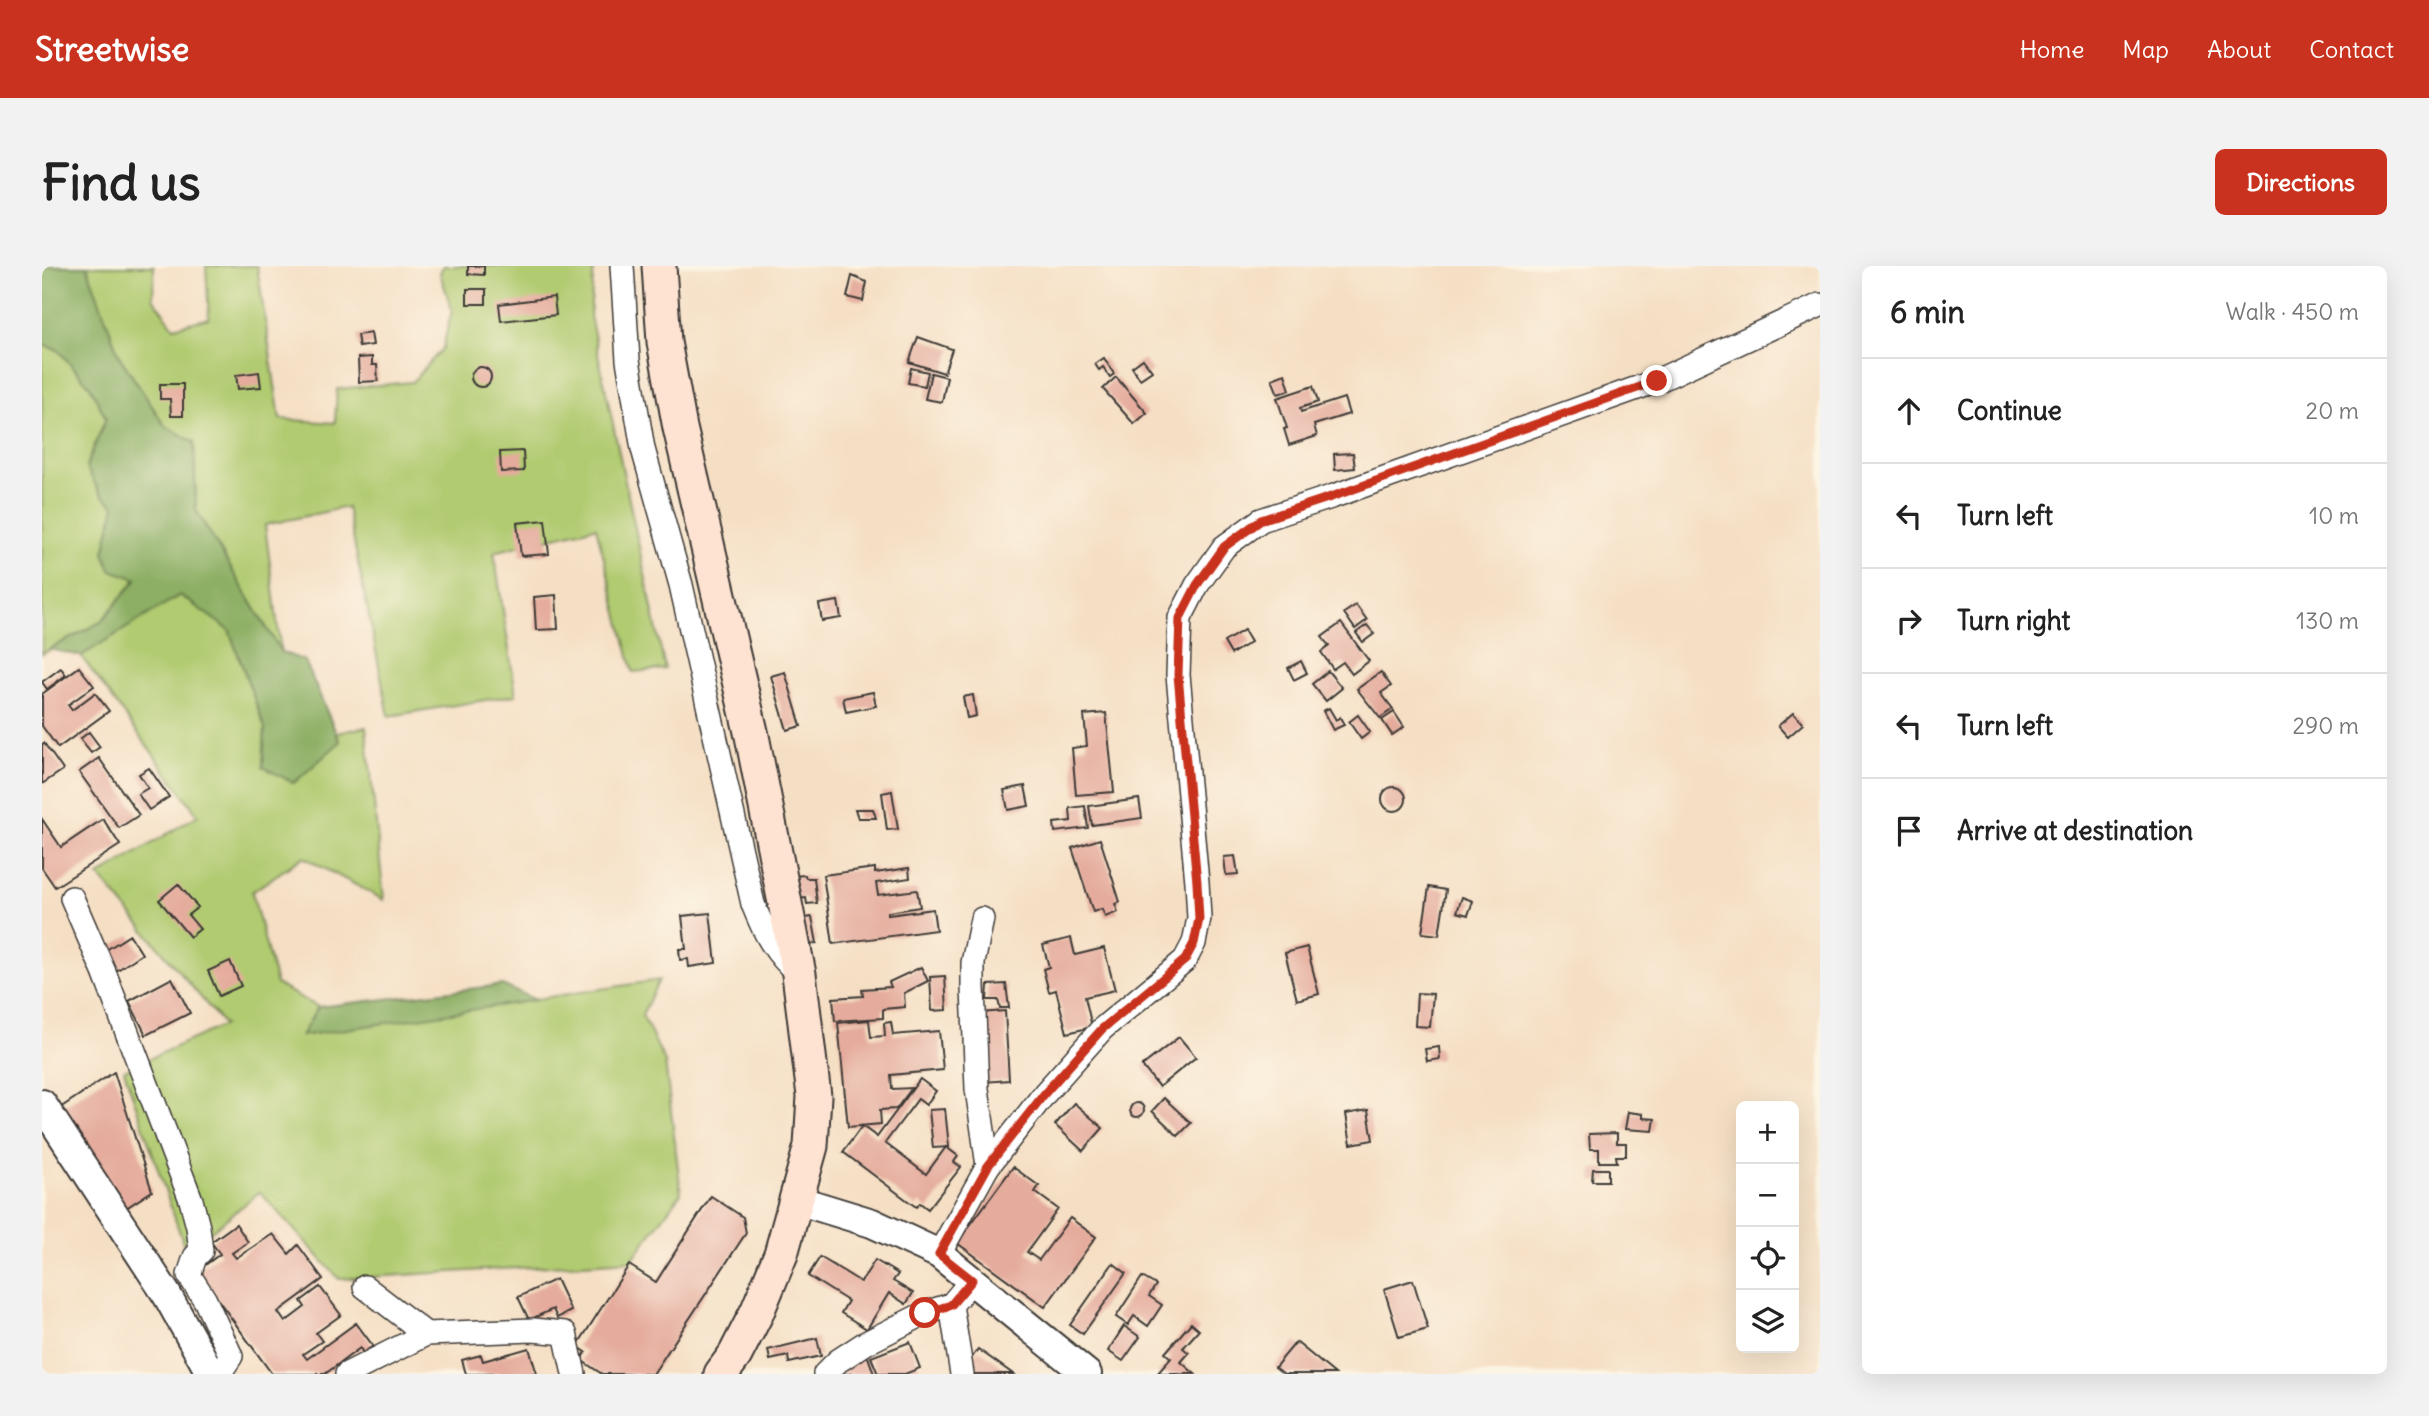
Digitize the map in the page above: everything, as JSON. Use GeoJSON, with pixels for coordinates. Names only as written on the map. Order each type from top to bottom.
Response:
{"type":"FeatureCollection","features":[{"type":"Feature","properties":{"kind":"main road"},"geometry":{"type":"LineString","coordinates":[[659,266],[664,342],[678,416],[752,736],[799,974],[814,1096],[811,1146],[780,1254],[757,1312],[735,1355],[721,1374]]}},
{"type":"Feature","properties":{"kind":"street"},"geometry":{"type":"LineString","coordinates":[[622,266],[628,360],[643,449],[681,585],[753,904],[771,944],[799,974]]}},
{"type":"Feature","properties":{"kind":"street"},"geometry":{"type":"LineString","coordinates":[[939,1254],[988,1166],[1045,1093],[1102,1029],[1185,960],[1194,943],[1199,919],[1178,675],[1180,618],[1197,585],[1224,547],[1261,520],[1657,381],[1820,305]]}},
{"type":"Feature","properties":{"kind":"street"},"geometry":{"type":"LineString","coordinates":[[72,898],[104,972],[191,1200],[201,1251],[195,1257],[190,1275],[231,1356],[219,1374]]}},
{"type":"Feature","properties":{"kind":"street"},"geometry":{"type":"LineString","coordinates":[[982,919],[973,963],[973,987],[977,1089],[988,1166]]}},
{"type":"Feature","properties":{"kind":"street"},"geometry":{"type":"LineString","coordinates":[[42,1104],[167,1295],[211,1374]]}},
{"type":"Feature","properties":{"kind":"street"},"geometry":{"type":"LineString","coordinates":[[797,1200],[872,1223],[939,1254],[1075,1368]]}},
{"type":"Feature","properties":{"kind":"street"},"geometry":{"type":"LineString","coordinates":[[825,1374],[838,1361],[864,1345],[925,1313],[951,1305],[972,1280]]}},
{"type":"Feature","properties":{"kind":"street"},"geometry":{"type":"LineString","coordinates":[[365,1287],[426,1334]]}},
{"type":"Feature","properties":{"kind":"street"},"geometry":{"type":"LineString","coordinates":[[951,1305],[962,1374]]}},
{"type":"Feature","properties":{"kind":"street"},"geometry":{"type":"LineString","coordinates":[[347,1374],[426,1334],[533,1330],[565,1333],[574,1374]]}},
{"type":"Feature","properties":{"kind":"green space"},"geometry":{"type":"Polygon","coordinates":[[[42,266],[87,266],[119,356],[165,426],[194,442],[196,510],[281,652],[305,661],[340,742],[294,783],[263,767],[265,728],[229,630],[180,595],[81,656],[49,649],[101,622],[137,579],[111,570],[104,553],[115,506],[101,494],[86,467],[106,418],[90,386],[58,350],[42,345],[42,266]]]}},
{"type":"Feature","properties":{"kind":"green space"},"geometry":{"type":"Polygon","coordinates":[[[87,266],[154,266],[153,298],[174,327],[209,318],[206,266],[257,266],[280,419],[335,423],[337,389],[412,382],[443,348],[452,310],[440,273],[443,266],[594,266],[590,316],[665,669],[633,672],[596,527],[494,552],[516,695],[389,716],[347,507],[265,525],[281,652],[196,510],[194,442],[165,426],[119,356],[87,266]]]}},
{"type":"Feature","properties":{"kind":"green space"},"geometry":{"type":"Polygon","coordinates":[[[42,345],[58,350],[90,386],[106,418],[86,467],[101,494],[115,506],[104,553],[137,578],[101,622],[42,654],[42,345]]]}},
{"type":"Feature","properties":{"kind":"green space"},"geometry":{"type":"Polygon","coordinates":[[[180,595],[229,629],[265,728],[263,767],[340,742],[336,733],[366,727],[384,900],[303,857],[252,892],[276,984],[318,1007],[302,1035],[659,980],[642,1015],[665,1062],[681,1193],[631,1261],[339,1279],[260,1192],[186,1251],[124,1070],[224,1025],[99,876],[198,815],[81,656],[180,595]]]}},
{"type":"Feature","properties":{"kind":"green space"},"geometry":{"type":"Polygon","coordinates":[[[502,985],[536,1000],[301,1036],[318,1007],[502,985]]]}},
{"type":"Feature","properties":{"kind":"building"},"geometry":{"type":"Polygon","coordinates":[[[468,266],[484,266],[484,275],[468,274],[468,266]]]}},
{"type":"Feature","properties":{"kind":"building"},"geometry":{"type":"Polygon","coordinates":[[[852,276],[867,282],[863,301],[847,297],[852,276]]]}},
{"type":"Feature","properties":{"kind":"building"},"geometry":{"type":"Polygon","coordinates":[[[467,289],[486,289],[486,304],[467,304],[467,289]]]}},
{"type":"Feature","properties":{"kind":"building"},"geometry":{"type":"Polygon","coordinates":[[[554,297],[556,315],[501,321],[499,304],[554,297]]]}},
{"type":"Feature","properties":{"kind":"building"},"geometry":{"type":"Polygon","coordinates":[[[371,333],[373,345],[359,347],[357,335],[371,333]]]}},
{"type":"Feature","properties":{"kind":"building"},"geometry":{"type":"Polygon","coordinates":[[[918,337],[952,349],[944,373],[909,362],[918,337]]]}},
{"type":"Feature","properties":{"kind":"building"},"geometry":{"type":"Polygon","coordinates":[[[372,357],[372,365],[377,365],[378,381],[359,382],[358,358],[372,357]]]}},
{"type":"Feature","properties":{"kind":"building"},"geometry":{"type":"Polygon","coordinates":[[[1104,358],[1114,374],[1110,377],[1103,367],[1099,370],[1095,364],[1104,358]]]}},
{"type":"Feature","properties":{"kind":"building"},"geometry":{"type":"Polygon","coordinates":[[[1143,359],[1152,371],[1140,379],[1132,367],[1143,359]]]}},
{"type":"Feature","properties":{"kind":"building"},"geometry":{"type":"Polygon","coordinates":[[[481,367],[488,370],[491,377],[488,384],[481,387],[474,384],[471,377],[474,370],[481,367]]]}},
{"type":"Feature","properties":{"kind":"building"},"geometry":{"type":"Polygon","coordinates":[[[911,368],[928,372],[925,386],[908,383],[911,368]]]}},
{"type":"Feature","properties":{"kind":"building"},"geometry":{"type":"Polygon","coordinates":[[[259,372],[261,387],[238,389],[236,375],[259,372]]]}},
{"type":"Feature","properties":{"kind":"building"},"geometry":{"type":"Polygon","coordinates":[[[931,373],[947,377],[942,402],[925,399],[931,373]]]}},
{"type":"Feature","properties":{"kind":"building"},"geometry":{"type":"Polygon","coordinates":[[[1285,374],[1290,390],[1278,394],[1272,379],[1285,374]]]}},
{"type":"Feature","properties":{"kind":"building"},"geometry":{"type":"Polygon","coordinates":[[[1116,377],[1147,413],[1134,424],[1103,389],[1116,377]]]}},
{"type":"Feature","properties":{"kind":"building"},"geometry":{"type":"Polygon","coordinates":[[[160,384],[183,384],[183,416],[171,416],[170,399],[160,399],[160,384]]]}},
{"type":"Feature","properties":{"kind":"building"},"geometry":{"type":"Polygon","coordinates":[[[1313,386],[1318,402],[1300,408],[1301,412],[1344,398],[1349,414],[1314,425],[1317,436],[1289,445],[1284,429],[1287,428],[1277,398],[1313,386]]]}},
{"type":"Feature","properties":{"kind":"building"},"geometry":{"type":"Polygon","coordinates":[[[523,451],[524,471],[501,472],[500,452],[523,451]]]}},
{"type":"Feature","properties":{"kind":"building"},"geometry":{"type":"Polygon","coordinates":[[[1353,453],[1355,468],[1335,470],[1334,454],[1353,453]]]}},
{"type":"Feature","properties":{"kind":"building"},"geometry":{"type":"Polygon","coordinates":[[[545,520],[549,554],[521,556],[517,523],[545,520]]]}},
{"type":"Feature","properties":{"kind":"building"},"geometry":{"type":"Polygon","coordinates":[[[556,595],[558,629],[536,630],[534,597],[556,595]]]}},
{"type":"Feature","properties":{"kind":"building"},"geometry":{"type":"Polygon","coordinates":[[[838,601],[841,618],[822,621],[819,604],[838,601]]]}},
{"type":"Feature","properties":{"kind":"building"},"geometry":{"type":"Polygon","coordinates":[[[1356,605],[1367,620],[1355,629],[1344,613],[1356,605]]]}},
{"type":"Feature","properties":{"kind":"building"},"geometry":{"type":"Polygon","coordinates":[[[1341,623],[1369,661],[1352,674],[1343,662],[1333,669],[1321,652],[1329,646],[1322,637],[1341,623]]]}},
{"type":"Feature","properties":{"kind":"building"},"geometry":{"type":"Polygon","coordinates":[[[1367,625],[1374,634],[1363,642],[1356,633],[1367,625]]]}},
{"type":"Feature","properties":{"kind":"building"},"geometry":{"type":"Polygon","coordinates":[[[1244,630],[1251,642],[1231,654],[1224,642],[1244,630]]]}},
{"type":"Feature","properties":{"kind":"building"},"geometry":{"type":"Polygon","coordinates":[[[1301,661],[1307,673],[1294,680],[1288,668],[1301,661]]]}},
{"type":"Feature","properties":{"kind":"building"},"geometry":{"type":"Polygon","coordinates":[[[79,667],[94,686],[68,705],[72,710],[95,693],[109,711],[58,748],[42,726],[42,694],[79,667]]]}},
{"type":"Feature","properties":{"kind":"building"},"geometry":{"type":"Polygon","coordinates":[[[61,668],[66,675],[47,689],[42,682],[61,668]]]}},
{"type":"Feature","properties":{"kind":"building"},"geometry":{"type":"Polygon","coordinates":[[[1328,671],[1342,688],[1326,701],[1312,684],[1328,671]]]}},
{"type":"Feature","properties":{"kind":"building"},"geometry":{"type":"Polygon","coordinates":[[[785,672],[801,726],[787,730],[771,676],[785,672]]]}},
{"type":"Feature","properties":{"kind":"building"},"geometry":{"type":"Polygon","coordinates":[[[1381,672],[1391,686],[1381,693],[1393,709],[1380,718],[1357,689],[1381,672]]]}},
{"type":"Feature","properties":{"kind":"building"},"geometry":{"type":"Polygon","coordinates":[[[873,692],[876,706],[846,712],[843,698],[873,692]]]}},
{"type":"Feature","properties":{"kind":"building"},"geometry":{"type":"Polygon","coordinates":[[[973,695],[976,716],[967,718],[963,697],[973,695]]]}},
{"type":"Feature","properties":{"kind":"building"},"geometry":{"type":"Polygon","coordinates":[[[1329,708],[1336,720],[1340,717],[1344,725],[1333,730],[1323,711],[1329,708]]]}},
{"type":"Feature","properties":{"kind":"building"},"geometry":{"type":"Polygon","coordinates":[[[1394,712],[1404,727],[1392,735],[1382,720],[1394,712]]]}},
{"type":"Feature","properties":{"kind":"building"},"geometry":{"type":"Polygon","coordinates":[[[1106,713],[1114,792],[1076,795],[1072,748],[1087,746],[1084,715],[1106,713]]]}},
{"type":"Feature","properties":{"kind":"building"},"geometry":{"type":"Polygon","coordinates":[[[1793,713],[1803,724],[1788,737],[1778,726],[1793,713]]]}},
{"type":"Feature","properties":{"kind":"building"},"geometry":{"type":"Polygon","coordinates":[[[1358,715],[1370,732],[1361,739],[1349,722],[1358,715]]]}},
{"type":"Feature","properties":{"kind":"building"},"geometry":{"type":"Polygon","coordinates":[[[89,732],[100,747],[91,753],[80,739],[89,732]]]}},
{"type":"Feature","properties":{"kind":"building"},"geometry":{"type":"Polygon","coordinates":[[[44,743],[63,770],[42,784],[42,744],[44,743]]]}},
{"type":"Feature","properties":{"kind":"building"},"geometry":{"type":"Polygon","coordinates":[[[99,758],[139,815],[119,828],[79,772],[99,758]]]}},
{"type":"Feature","properties":{"kind":"building"},"geometry":{"type":"Polygon","coordinates":[[[149,768],[169,797],[149,810],[138,794],[148,788],[139,774],[149,768]]]}},
{"type":"Feature","properties":{"kind":"building"},"geometry":{"type":"Polygon","coordinates":[[[1025,786],[1029,806],[1008,810],[1004,790],[1025,786]]]}},
{"type":"Feature","properties":{"kind":"building"},"geometry":{"type":"Polygon","coordinates":[[[1394,787],[1403,790],[1406,799],[1403,808],[1394,811],[1385,808],[1382,799],[1385,790],[1394,787]]]}},
{"type":"Feature","properties":{"kind":"building"},"geometry":{"type":"Polygon","coordinates":[[[892,791],[898,829],[887,830],[882,793],[892,791]]]}},
{"type":"Feature","properties":{"kind":"building"},"geometry":{"type":"Polygon","coordinates":[[[1139,799],[1142,818],[1092,825],[1089,806],[1139,799]]]}},
{"type":"Feature","properties":{"kind":"building"},"geometry":{"type":"Polygon","coordinates":[[[1085,806],[1088,828],[1055,832],[1054,823],[1071,821],[1070,808],[1085,806]]]}},
{"type":"Feature","properties":{"kind":"building"},"geometry":{"type":"Polygon","coordinates":[[[855,809],[873,809],[876,818],[858,818],[855,809]]]}},
{"type":"Feature","properties":{"kind":"building"},"geometry":{"type":"Polygon","coordinates":[[[42,819],[61,847],[103,819],[120,845],[55,887],[42,868],[42,819]]]}},
{"type":"Feature","properties":{"kind":"building"},"geometry":{"type":"Polygon","coordinates":[[[1100,839],[1120,902],[1115,904],[1118,912],[1105,917],[1102,909],[1093,912],[1072,848],[1100,839]]]}},
{"type":"Feature","properties":{"kind":"building"},"geometry":{"type":"Polygon","coordinates":[[[1235,856],[1238,874],[1226,875],[1224,857],[1235,856]]]}},
{"type":"Feature","properties":{"kind":"building"},"geometry":{"type":"Polygon","coordinates":[[[875,868],[875,873],[909,868],[910,878],[876,883],[878,895],[917,890],[920,907],[888,912],[888,915],[933,909],[936,930],[833,944],[823,875],[875,868]]]}},
{"type":"Feature","properties":{"kind":"building"},"geometry":{"type":"Polygon","coordinates":[[[805,875],[806,878],[814,878],[817,903],[807,904],[806,898],[796,899],[793,876],[805,875]]]}},
{"type":"Feature","properties":{"kind":"building"},"geometry":{"type":"Polygon","coordinates":[[[178,884],[198,907],[188,915],[200,929],[190,937],[159,900],[178,884]]]}},
{"type":"Feature","properties":{"kind":"building"},"geometry":{"type":"Polygon","coordinates":[[[1429,887],[1446,890],[1439,935],[1422,933],[1429,887]]]}},
{"type":"Feature","properties":{"kind":"building"},"geometry":{"type":"Polygon","coordinates":[[[1462,897],[1473,901],[1468,915],[1457,912],[1462,897]]]}},
{"type":"Feature","properties":{"kind":"building"},"geometry":{"type":"Polygon","coordinates":[[[710,913],[716,963],[689,967],[688,959],[680,960],[679,949],[686,949],[682,916],[710,913]]]}},
{"type":"Feature","properties":{"kind":"building"},"geometry":{"type":"Polygon","coordinates":[[[812,917],[817,943],[805,945],[800,919],[812,917]]]}},
{"type":"Feature","properties":{"kind":"building"},"geometry":{"type":"Polygon","coordinates":[[[130,935],[142,954],[116,971],[103,952],[130,935]]]}},
{"type":"Feature","properties":{"kind":"building"},"geometry":{"type":"Polygon","coordinates":[[[1071,938],[1075,955],[1104,948],[1115,990],[1085,997],[1092,1027],[1067,1033],[1056,990],[1049,992],[1043,969],[1049,967],[1043,945],[1071,938]]]}},
{"type":"Feature","properties":{"kind":"building"},"geometry":{"type":"Polygon","coordinates":[[[1307,947],[1319,994],[1297,1000],[1285,953],[1307,947]]]}},
{"type":"Feature","properties":{"kind":"building"},"geometry":{"type":"Polygon","coordinates":[[[230,961],[241,986],[219,996],[208,971],[230,961]]]}},
{"type":"Feature","properties":{"kind":"building"},"geometry":{"type":"Polygon","coordinates":[[[921,967],[928,981],[904,993],[905,1007],[883,1009],[883,1018],[835,1021],[833,998],[863,996],[862,989],[891,987],[889,982],[921,967]]]}},
{"type":"Feature","properties":{"kind":"building"},"geometry":{"type":"Polygon","coordinates":[[[945,976],[947,1010],[932,1011],[930,977],[945,976]]]}},
{"type":"Feature","properties":{"kind":"building"},"geometry":{"type":"Polygon","coordinates":[[[172,978],[190,1013],[146,1035],[129,1001],[172,978]]]}},
{"type":"Feature","properties":{"kind":"building"},"geometry":{"type":"Polygon","coordinates":[[[1006,984],[1009,1008],[1000,1008],[998,1000],[987,1000],[988,985],[1006,984]]]}},
{"type":"Feature","properties":{"kind":"building"},"geometry":{"type":"Polygon","coordinates":[[[1417,993],[1433,994],[1430,1027],[1415,1026],[1417,993]]]}},
{"type":"Feature","properties":{"kind":"building"},"geometry":{"type":"Polygon","coordinates":[[[1005,1011],[1009,1080],[984,1082],[980,1013],[1005,1011]]]}},
{"type":"Feature","properties":{"kind":"building"},"geometry":{"type":"Polygon","coordinates":[[[869,1020],[871,1037],[885,1036],[884,1023],[891,1022],[893,1035],[939,1031],[943,1070],[891,1075],[892,1089],[912,1088],[896,1109],[880,1110],[881,1124],[848,1127],[838,1023],[869,1020]]]}},
{"type":"Feature","properties":{"kind":"building"},"geometry":{"type":"Polygon","coordinates":[[[1179,1037],[1196,1057],[1159,1087],[1142,1066],[1179,1037]]]}},
{"type":"Feature","properties":{"kind":"building"},"geometry":{"type":"Polygon","coordinates":[[[1439,1047],[1440,1059],[1427,1061],[1425,1049],[1439,1047]]]}},
{"type":"Feature","properties":{"kind":"building"},"geometry":{"type":"Polygon","coordinates":[[[114,1072],[152,1191],[126,1208],[60,1108],[114,1072]]]}},
{"type":"Feature","properties":{"kind":"building"},"geometry":{"type":"Polygon","coordinates":[[[920,1079],[936,1091],[926,1105],[918,1099],[885,1143],[926,1174],[946,1147],[958,1156],[954,1162],[961,1167],[928,1209],[920,1203],[916,1207],[843,1152],[862,1126],[877,1137],[920,1079]]]}},
{"type":"Feature","properties":{"kind":"building"},"geometry":{"type":"Polygon","coordinates":[[[1164,1098],[1191,1123],[1178,1136],[1152,1111],[1164,1098]]]}},
{"type":"Feature","properties":{"kind":"building"},"geometry":{"type":"Polygon","coordinates":[[[1074,1103],[1103,1128],[1083,1151],[1055,1125],[1074,1103]]]}},
{"type":"Feature","properties":{"kind":"building"},"geometry":{"type":"Polygon","coordinates":[[[1137,1103],[1142,1105],[1142,1115],[1137,1117],[1132,1115],[1130,1110],[1132,1105],[1137,1103]]]}},
{"type":"Feature","properties":{"kind":"building"},"geometry":{"type":"Polygon","coordinates":[[[945,1109],[949,1147],[933,1148],[929,1110],[945,1109]]]}},
{"type":"Feature","properties":{"kind":"building"},"geometry":{"type":"Polygon","coordinates":[[[1368,1110],[1373,1140],[1351,1144],[1346,1114],[1368,1110]]]}},
{"type":"Feature","properties":{"kind":"building"},"geometry":{"type":"Polygon","coordinates":[[[1628,1112],[1655,1119],[1653,1131],[1625,1129],[1628,1112]]]}},
{"type":"Feature","properties":{"kind":"building"},"geometry":{"type":"Polygon","coordinates":[[[1617,1133],[1617,1143],[1626,1143],[1626,1156],[1616,1156],[1617,1162],[1599,1162],[1599,1149],[1590,1149],[1589,1134],[1617,1133]]]}},
{"type":"Feature","properties":{"kind":"building"},"geometry":{"type":"Polygon","coordinates":[[[1013,1167],[1039,1186],[1035,1192],[1058,1209],[1027,1252],[1039,1260],[1070,1218],[1096,1237],[1045,1307],[957,1243],[1013,1167]]]}},
{"type":"Feature","properties":{"kind":"building"},"geometry":{"type":"Polygon","coordinates":[[[1593,1169],[1608,1169],[1608,1181],[1592,1181],[1593,1169]]]}},
{"type":"Feature","properties":{"kind":"building"},"geometry":{"type":"Polygon","coordinates":[[[711,1196],[743,1217],[746,1233],[653,1374],[602,1374],[581,1360],[586,1352],[577,1346],[629,1265],[656,1282],[711,1196]]]}},
{"type":"Feature","properties":{"kind":"building"},"geometry":{"type":"Polygon","coordinates":[[[236,1224],[248,1242],[232,1253],[236,1258],[273,1234],[289,1254],[298,1245],[323,1279],[278,1312],[285,1322],[305,1307],[301,1301],[320,1287],[341,1315],[316,1333],[322,1341],[303,1354],[307,1359],[356,1323],[373,1346],[363,1353],[360,1348],[325,1374],[272,1374],[197,1271],[220,1254],[211,1242],[236,1224]]]}},
{"type":"Feature","properties":{"kind":"building"},"geometry":{"type":"Polygon","coordinates":[[[820,1257],[861,1282],[875,1260],[898,1274],[893,1281],[913,1293],[906,1304],[889,1293],[867,1329],[841,1313],[848,1301],[808,1276],[820,1257]]]}},
{"type":"Feature","properties":{"kind":"building"},"geometry":{"type":"Polygon","coordinates":[[[1113,1263],[1126,1273],[1083,1334],[1070,1325],[1113,1263]]]}},
{"type":"Feature","properties":{"kind":"building"},"geometry":{"type":"Polygon","coordinates":[[[1142,1277],[1156,1285],[1149,1296],[1162,1305],[1148,1326],[1134,1316],[1128,1325],[1116,1317],[1142,1277]]]}},
{"type":"Feature","properties":{"kind":"building"},"geometry":{"type":"Polygon","coordinates":[[[556,1279],[571,1311],[557,1318],[553,1309],[529,1320],[518,1297],[556,1279]]]}},
{"type":"Feature","properties":{"kind":"building"},"geometry":{"type":"Polygon","coordinates":[[[1413,1280],[1428,1329],[1399,1337],[1384,1289],[1413,1280]]]}},
{"type":"Feature","properties":{"kind":"building"},"geometry":{"type":"Polygon","coordinates":[[[1191,1323],[1199,1330],[1183,1348],[1189,1353],[1181,1362],[1195,1374],[1157,1374],[1171,1358],[1165,1353],[1191,1323]]]}},
{"type":"Feature","properties":{"kind":"building"},"geometry":{"type":"Polygon","coordinates":[[[1124,1326],[1140,1337],[1123,1361],[1108,1351],[1124,1326]]]}},
{"type":"Feature","properties":{"kind":"building"},"geometry":{"type":"Polygon","coordinates":[[[817,1338],[821,1356],[789,1363],[788,1356],[770,1360],[768,1350],[817,1338]]]}},
{"type":"Feature","properties":{"kind":"building"},"geometry":{"type":"Polygon","coordinates":[[[910,1342],[920,1368],[905,1374],[878,1374],[871,1357],[910,1342]]]}},
{"type":"Feature","properties":{"kind":"building"},"geometry":{"type":"Polygon","coordinates":[[[1296,1342],[1335,1374],[1284,1374],[1275,1367],[1296,1342]]]}},
{"type":"Feature","properties":{"kind":"building"},"geometry":{"type":"Polygon","coordinates":[[[529,1348],[537,1374],[466,1374],[462,1360],[481,1355],[483,1361],[529,1348]]]}},
{"type":"Feature","properties":{"kind":"building"},"geometry":{"type":"Polygon","coordinates":[[[978,1349],[1013,1374],[972,1374],[964,1369],[978,1349]]]}},
{"type":"Feature","properties":{"kind":"building"},"geometry":{"type":"Polygon","coordinates":[[[867,1354],[874,1374],[837,1374],[867,1354]]]}},
{"type":"Feature","properties":{"kind":"route"},"geometry":{"type":"LineString","coordinates":[[925,1313],[951,1305],[972,1280],[939,1254],[988,1166],[1045,1093],[1102,1029],[1185,960],[1194,943],[1199,919],[1178,675],[1180,618],[1197,585],[1224,547],[1261,520],[1657,381]]}}]}
